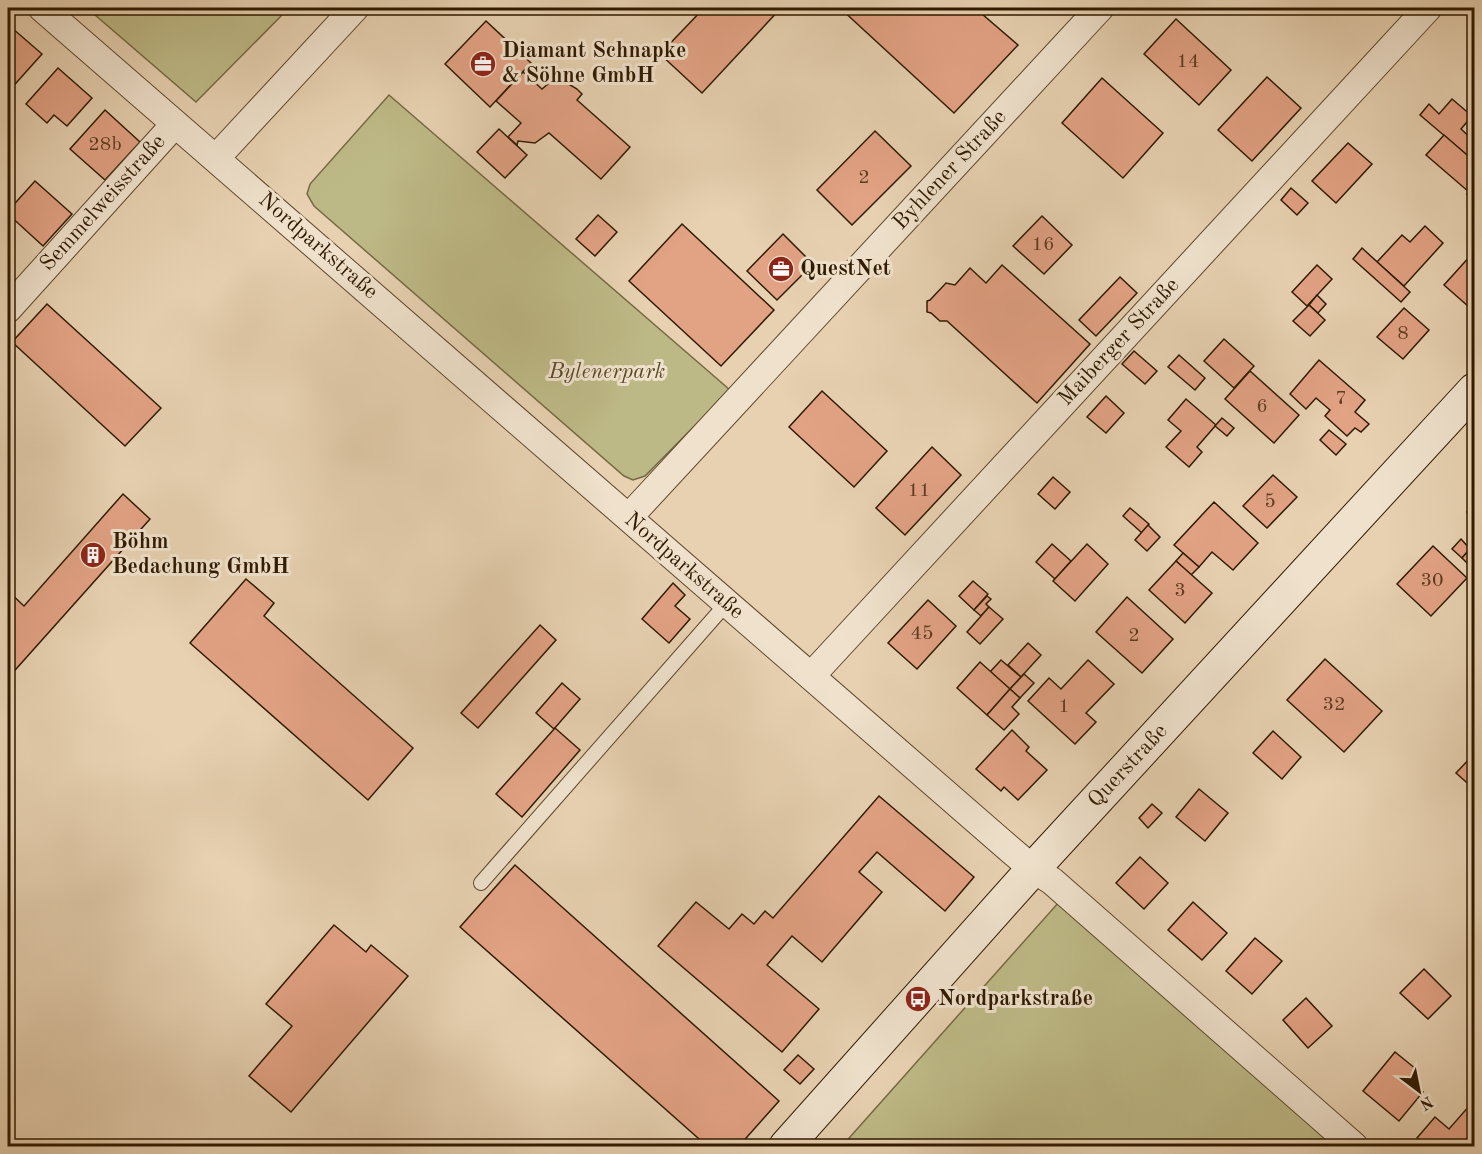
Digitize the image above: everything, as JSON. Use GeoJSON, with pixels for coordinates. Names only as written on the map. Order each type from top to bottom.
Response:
{"type":"FeatureCollection","features":[{"type":"Feature","properties":{"kind":"street","name":"Nordparkstraße"},"geometry":{"type":"LineString","coordinates":[[42,8],[1033,869],[1052,881],[1354,1146]]}},
{"type":"Feature","properties":{"kind":"street"},"geometry":{"type":"LineString","coordinates":[[216,158],[355,8]]}},
{"type":"Feature","properties":{"kind":"street","name":"Byhlener Straße"},"geometry":{"type":"LineString","coordinates":[[628,517],[1100,8]]}},
{"type":"Feature","properties":{"kind":"street","name":"Maiberger Straße"},"geometry":{"type":"LineString","coordinates":[[811,676],[1428,8]]}},
{"type":"Feature","properties":{"kind":"street","name":"Semmelweisstraße"},"geometry":{"type":"LineString","coordinates":[[8,309],[175,124]]}},
{"type":"Feature","properties":{"kind":"street","name":"Querstraße"},"geometry":{"type":"LineString","coordinates":[[786,1146],[1033,869],[1469,405]]}},
{"type":"Feature","properties":{"kind":"lane"},"geometry":{"type":"LineString","coordinates":[[481,883],[727,603]]}},
{"type":"Feature","properties":{"kind":"green space"},"geometry":{"type":"Polygon","coordinates":[[[87,8],[274,8],[282,15],[196,102],[87,8]]]}},
{"type":"Feature","properties":{"kind":"green space","name":"Bylenerpark"},"geometry":{"type":"Polygon","coordinates":[[[389,95],[730,390],[645,476],[633,480],[624,476],[314,206],[307,194],[310,184],[389,95]]]}},
{"type":"Feature","properties":{"kind":"green space"},"geometry":{"type":"Polygon","coordinates":[[[1059,902],[1334,1146],[842,1146],[1059,902]]]}},
{"type":"Feature","properties":{"kind":"building"},"geometry":{"type":"Polygon","coordinates":[[[704,8],[781,8],[702,93],[660,54],[704,8]]]}},
{"type":"Feature","properties":{"kind":"building"},"geometry":{"type":"Polygon","coordinates":[[[840,8],[975,8],[1018,45],[954,113],[840,8]]]}},
{"type":"Feature","properties":{"kind":"building"},"geometry":{"type":"Polygon","coordinates":[[[1176,19],[1231,70],[1199,105],[1144,54],[1176,19]]]}},
{"type":"Feature","properties":{"kind":"building"},"geometry":{"type":"Polygon","coordinates":[[[486,21],[531,63],[490,107],[445,64],[486,21]]]}},
{"type":"Feature","properties":{"kind":"building"},"geometry":{"type":"Polygon","coordinates":[[[12,28],[42,54],[8,92],[8,32],[12,28]]]}},
{"type":"Feature","properties":{"kind":"building"},"geometry":{"type":"Polygon","coordinates":[[[58,68],[92,98],[67,126],[54,115],[47,123],[26,104],[58,68]]]}},
{"type":"Feature","properties":{"kind":"building"},"geometry":{"type":"Polygon","coordinates":[[[523,72],[542,89],[548,84],[559,82],[567,83],[577,89],[582,94],[577,100],[630,147],[601,179],[549,133],[535,143],[518,141],[517,145],[508,137],[521,123],[496,101],[523,72]]]}},
{"type":"Feature","properties":{"kind":"building"},"geometry":{"type":"Polygon","coordinates":[[[1267,77],[1301,108],[1252,161],[1218,130],[1267,77]]]}},
{"type":"Feature","properties":{"kind":"building"},"geometry":{"type":"Polygon","coordinates":[[[1102,78],[1163,133],[1123,178],[1062,123],[1102,78]]]}},
{"type":"Feature","properties":{"kind":"building"},"geometry":{"type":"Polygon","coordinates":[[[1452,99],[1472,116],[1461,129],[1474,141],[1474,161],[1420,115],[1429,104],[1439,114],[1452,99]]]}},
{"type":"Feature","properties":{"kind":"building"},"geometry":{"type":"Polygon","coordinates":[[[105,110],[140,142],[105,180],[70,149],[105,110]]]}},
{"type":"Feature","properties":{"kind":"building"},"geometry":{"type":"Polygon","coordinates":[[[499,129],[527,155],[505,178],[477,152],[499,129]]]}},
{"type":"Feature","properties":{"kind":"building"},"geometry":{"type":"Polygon","coordinates":[[[875,131],[911,166],[852,225],[817,190],[875,131]]]}},
{"type":"Feature","properties":{"kind":"building"},"geometry":{"type":"Polygon","coordinates":[[[1444,135],[1474,161],[1474,185],[1469,192],[1426,155],[1444,135]]]}},
{"type":"Feature","properties":{"kind":"building"},"geometry":{"type":"Polygon","coordinates":[[[1348,143],[1372,164],[1336,203],[1312,181],[1348,143]]]}},
{"type":"Feature","properties":{"kind":"building"},"geometry":{"type":"Polygon","coordinates":[[[35,181],[72,214],[43,246],[8,214],[8,211],[35,181]]]}},
{"type":"Feature","properties":{"kind":"building"},"geometry":{"type":"Polygon","coordinates":[[[1474,185],[1474,200],[1467,194],[1474,185]]]}},
{"type":"Feature","properties":{"kind":"building"},"geometry":{"type":"Polygon","coordinates":[[[1291,188],[1308,203],[1297,215],[1281,200],[1291,188]]]}},
{"type":"Feature","properties":{"kind":"building"},"geometry":{"type":"Polygon","coordinates":[[[598,215],[617,232],[595,256],[576,239],[598,215]]]}},
{"type":"Feature","properties":{"kind":"building"},"geometry":{"type":"Polygon","coordinates":[[[1042,216],[1072,245],[1044,274],[1013,246],[1042,216]]]}},
{"type":"Feature","properties":{"kind":"building"},"geometry":{"type":"Polygon","coordinates":[[[682,224],[774,310],[721,366],[629,281],[682,224]]]}},
{"type":"Feature","properties":{"kind":"building"},"geometry":{"type":"Polygon","coordinates":[[[1425,226],[1443,243],[1404,286],[1377,262],[1402,235],[1410,242],[1425,226]]]}},
{"type":"Feature","properties":{"kind":"building"},"geometry":{"type":"Polygon","coordinates":[[[783,234],[813,264],[777,300],[747,271],[783,234]]]}},
{"type":"Feature","properties":{"kind":"building"},"geometry":{"type":"Polygon","coordinates":[[[1362,248],[1410,292],[1401,302],[1353,259],[1362,248]]]}},
{"type":"Feature","properties":{"kind":"building"},"geometry":{"type":"Polygon","coordinates":[[[1472,254],[1474,257],[1474,301],[1469,307],[1444,285],[1472,254]]]}},
{"type":"Feature","properties":{"kind":"building"},"geometry":{"type":"Polygon","coordinates":[[[1002,265],[1090,344],[1037,403],[947,321],[940,321],[927,312],[927,301],[946,283],[955,285],[970,268],[986,283],[1002,265]]]}},
{"type":"Feature","properties":{"kind":"building"},"geometry":{"type":"Polygon","coordinates":[[[1317,265],[1332,279],[1307,306],[1292,292],[1317,265]]]}},
{"type":"Feature","properties":{"kind":"building"},"geometry":{"type":"Polygon","coordinates":[[[1120,277],[1137,293],[1096,336],[1079,320],[1120,277]]]}},
{"type":"Feature","properties":{"kind":"building"},"geometry":{"type":"Polygon","coordinates":[[[1317,295],[1326,304],[1318,313],[1309,305],[1317,295]]]}},
{"type":"Feature","properties":{"kind":"building"},"geometry":{"type":"Polygon","coordinates":[[[47,304],[161,408],[125,446],[12,342],[47,304]]]}},
{"type":"Feature","properties":{"kind":"building"},"geometry":{"type":"Polygon","coordinates":[[[1309,305],[1325,320],[1310,336],[1293,321],[1309,305]]]}},
{"type":"Feature","properties":{"kind":"building"},"geometry":{"type":"Polygon","coordinates":[[[1404,308],[1429,330],[1403,359],[1377,337],[1404,308]]]}},
{"type":"Feature","properties":{"kind":"building"},"geometry":{"type":"Polygon","coordinates":[[[1224,339],[1254,366],[1234,388],[1204,361],[1224,339]]]}},
{"type":"Feature","properties":{"kind":"building"},"geometry":{"type":"Polygon","coordinates":[[[1134,351],[1157,371],[1145,384],[1122,364],[1134,351]]]}},
{"type":"Feature","properties":{"kind":"building"},"geometry":{"type":"Polygon","coordinates":[[[1179,355],[1205,378],[1195,390],[1168,367],[1179,355]]]}},
{"type":"Feature","properties":{"kind":"building"},"geometry":{"type":"Polygon","coordinates":[[[1319,360],[1365,400],[1355,412],[1369,424],[1361,432],[1355,428],[1347,436],[1325,416],[1330,410],[1316,398],[1306,409],[1290,394],[1319,360]]]}},
{"type":"Feature","properties":{"kind":"building"},"geometry":{"type":"Polygon","coordinates":[[[1250,371],[1299,415],[1274,443],[1225,399],[1250,371]]]}},
{"type":"Feature","properties":{"kind":"building"},"geometry":{"type":"Polygon","coordinates":[[[822,391],[887,451],[854,487],[789,427],[822,391]]]}},
{"type":"Feature","properties":{"kind":"building"},"geometry":{"type":"Polygon","coordinates":[[[1106,396],[1124,413],[1106,433],[1087,417],[1106,396]]]}},
{"type":"Feature","properties":{"kind":"building"},"geometry":{"type":"Polygon","coordinates":[[[1186,399],[1216,425],[1197,447],[1202,452],[1189,467],[1166,447],[1181,431],[1168,420],[1186,399]]]}},
{"type":"Feature","properties":{"kind":"building"},"geometry":{"type":"Polygon","coordinates":[[[1222,418],[1234,428],[1227,436],[1215,426],[1222,418]]]}},
{"type":"Feature","properties":{"kind":"building"},"geometry":{"type":"Polygon","coordinates":[[[1329,430],[1346,444],[1336,455],[1320,440],[1329,430]]]}},
{"type":"Feature","properties":{"kind":"building"},"geometry":{"type":"Polygon","coordinates":[[[932,447],[961,475],[905,535],[876,508],[932,447]]]}},
{"type":"Feature","properties":{"kind":"building"},"geometry":{"type":"Polygon","coordinates":[[[1273,475],[1297,497],[1267,528],[1243,506],[1273,475]]]}},
{"type":"Feature","properties":{"kind":"building"},"geometry":{"type":"Polygon","coordinates":[[[1053,477],[1070,492],[1055,509],[1038,494],[1053,477]]]}},
{"type":"Feature","properties":{"kind":"building","name":"Böhm Bedachung GmbH"},"geometry":{"type":"Polygon","coordinates":[[[123,494],[150,519],[8,678],[8,591],[24,606],[123,494]]]}},
{"type":"Feature","properties":{"kind":"building"},"geometry":{"type":"Polygon","coordinates":[[[1214,502],[1258,543],[1233,570],[1212,552],[1199,567],[1174,545],[1214,502]]]}},
{"type":"Feature","properties":{"kind":"building"},"geometry":{"type":"Polygon","coordinates":[[[1474,504],[1474,519],[1467,512],[1474,504]]]}},
{"type":"Feature","properties":{"kind":"building"},"geometry":{"type":"Polygon","coordinates":[[[1130,508],[1149,524],[1142,533],[1123,516],[1130,508]]]}},
{"type":"Feature","properties":{"kind":"building"},"geometry":{"type":"Polygon","coordinates":[[[1148,525],[1160,537],[1147,551],[1135,540],[1148,525]]]}},
{"type":"Feature","properties":{"kind":"building"},"geometry":{"type":"Polygon","coordinates":[[[1461,539],[1470,549],[1462,558],[1452,549],[1461,539]]]}},
{"type":"Feature","properties":{"kind":"building"},"geometry":{"type":"Polygon","coordinates":[[[1052,544],[1071,561],[1055,579],[1036,562],[1052,544]]]}},
{"type":"Feature","properties":{"kind":"building"},"geometry":{"type":"Polygon","coordinates":[[[1087,544],[1108,564],[1075,601],[1053,581],[1087,544]]]}},
{"type":"Feature","properties":{"kind":"building"},"geometry":{"type":"Polygon","coordinates":[[[1474,544],[1474,570],[1462,558],[1474,544]]]}},
{"type":"Feature","properties":{"kind":"building"},"geometry":{"type":"Polygon","coordinates":[[[1433,546],[1467,578],[1431,616],[1397,584],[1433,546]]]}},
{"type":"Feature","properties":{"kind":"building"},"geometry":{"type":"Polygon","coordinates":[[[1183,553],[1199,567],[1191,575],[1176,561],[1183,553]]]}},
{"type":"Feature","properties":{"kind":"building"},"geometry":{"type":"Polygon","coordinates":[[[1176,561],[1212,593],[1185,623],[1149,590],[1176,561]]]}},
{"type":"Feature","properties":{"kind":"building"},"geometry":{"type":"Polygon","coordinates":[[[246,579],[274,603],[264,616],[413,748],[368,800],[190,643],[246,579]]]}},
{"type":"Feature","properties":{"kind":"building"},"geometry":{"type":"Polygon","coordinates":[[[973,581],[988,594],[974,610],[959,596],[973,581]]]}},
{"type":"Feature","properties":{"kind":"building"},"geometry":{"type":"Polygon","coordinates":[[[673,583],[685,595],[675,606],[690,619],[669,643],[642,619],[673,583]]]}},
{"type":"Feature","properties":{"kind":"building"},"geometry":{"type":"Polygon","coordinates":[[[987,596],[991,599],[986,604],[989,607],[981,616],[974,610],[987,596]]]}},
{"type":"Feature","properties":{"kind":"building"},"geometry":{"type":"Polygon","coordinates":[[[1127,597],[1173,639],[1142,673],[1096,632],[1127,597]]]}},
{"type":"Feature","properties":{"kind":"building"},"geometry":{"type":"Polygon","coordinates":[[[928,600],[956,626],[917,669],[888,643],[928,600]]]}},
{"type":"Feature","properties":{"kind":"building"},"geometry":{"type":"Polygon","coordinates":[[[989,607],[1003,619],[980,644],[967,632],[989,607]]]}},
{"type":"Feature","properties":{"kind":"building"},"geometry":{"type":"Polygon","coordinates":[[[540,625],[556,640],[478,728],[461,713],[540,625]]]}},
{"type":"Feature","properties":{"kind":"building"},"geometry":{"type":"Polygon","coordinates":[[[1028,643],[1041,655],[1021,677],[1008,665],[1028,643]]]}},
{"type":"Feature","properties":{"kind":"building"},"geometry":{"type":"Polygon","coordinates":[[[1325,659],[1382,711],[1344,752],[1287,700],[1325,659]]]}},
{"type":"Feature","properties":{"kind":"building"},"geometry":{"type":"Polygon","coordinates":[[[1001,660],[1021,677],[1010,689],[990,672],[1001,660]]]}},
{"type":"Feature","properties":{"kind":"building"},"geometry":{"type":"Polygon","coordinates":[[[1088,660],[1114,684],[1086,713],[1096,722],[1075,744],[1028,701],[1049,678],[1061,689],[1088,660]]]}},
{"type":"Feature","properties":{"kind":"building"},"geometry":{"type":"Polygon","coordinates":[[[980,662],[1010,689],[987,715],[957,688],[980,662]]]}},
{"type":"Feature","properties":{"kind":"building"},"geometry":{"type":"Polygon","coordinates":[[[1024,674],[1034,683],[1020,698],[1010,689],[1024,674]]]}},
{"type":"Feature","properties":{"kind":"building"},"geometry":{"type":"Polygon","coordinates":[[[562,683],[580,699],[554,729],[536,713],[562,683]]]}},
{"type":"Feature","properties":{"kind":"building"},"geometry":{"type":"Polygon","coordinates":[[[1010,689],[1020,698],[1012,707],[1019,714],[1004,730],[987,715],[1010,689]]]}},
{"type":"Feature","properties":{"kind":"building"},"geometry":{"type":"Polygon","coordinates":[[[555,728],[580,750],[522,817],[496,794],[555,728]]]}},
{"type":"Feature","properties":{"kind":"building"},"geometry":{"type":"Polygon","coordinates":[[[1012,730],[1029,747],[1026,751],[1047,770],[1018,800],[1004,787],[1001,791],[976,769],[1012,730]]]}},
{"type":"Feature","properties":{"kind":"building"},"geometry":{"type":"Polygon","coordinates":[[[1273,731],[1301,757],[1282,779],[1253,753],[1273,731]]]}},
{"type":"Feature","properties":{"kind":"building"},"geometry":{"type":"Polygon","coordinates":[[[1474,754],[1474,786],[1473,788],[1456,773],[1474,754]]]}},
{"type":"Feature","properties":{"kind":"building"},"geometry":{"type":"Polygon","coordinates":[[[1199,789],[1228,813],[1205,841],[1176,817],[1199,789]]]}},
{"type":"Feature","properties":{"kind":"building"},"geometry":{"type":"Polygon","coordinates":[[[879,796],[974,877],[945,911],[877,852],[859,872],[882,892],[822,962],[792,936],[767,965],[819,1009],[782,1052],[658,946],[696,902],[729,929],[742,914],[754,924],[765,911],[773,918],[879,796]]]}},
{"type":"Feature","properties":{"kind":"building"},"geometry":{"type":"Polygon","coordinates":[[[1152,804],[1162,813],[1148,828],[1139,818],[1152,804]]]}},
{"type":"Feature","properties":{"kind":"building"},"geometry":{"type":"Polygon","coordinates":[[[1140,857],[1168,883],[1144,909],[1116,883],[1140,857]]]}},
{"type":"Feature","properties":{"kind":"building"},"geometry":{"type":"Polygon","coordinates":[[[515,865],[779,1101],[739,1146],[707,1146],[460,927],[515,865]]]}},
{"type":"Feature","properties":{"kind":"building"},"geometry":{"type":"Polygon","coordinates":[[[1193,902],[1227,933],[1202,960],[1168,930],[1193,902]]]}},
{"type":"Feature","properties":{"kind":"building"},"geometry":{"type":"Polygon","coordinates":[[[334,925],[366,952],[371,945],[408,976],[291,1112],[249,1076],[292,1026],[266,1004],[334,925]]]}},
{"type":"Feature","properties":{"kind":"building"},"geometry":{"type":"Polygon","coordinates":[[[1255,938],[1282,961],[1252,994],[1226,971],[1255,938]]]}},
{"type":"Feature","properties":{"kind":"building"},"geometry":{"type":"Polygon","coordinates":[[[1424,969],[1451,996],[1428,1019],[1400,993],[1424,969]]]}},
{"type":"Feature","properties":{"kind":"building"},"geometry":{"type":"Polygon","coordinates":[[[1306,998],[1332,1026],[1308,1048],[1283,1020],[1306,998]]]}},
{"type":"Feature","properties":{"kind":"building"},"geometry":{"type":"Polygon","coordinates":[[[1395,1052],[1416,1069],[1407,1080],[1423,1092],[1399,1121],[1363,1091],[1395,1052]]]}},
{"type":"Feature","properties":{"kind":"building"},"geometry":{"type":"Polygon","coordinates":[[[798,1055],[814,1069],[800,1084],[784,1070],[798,1055]]]}},
{"type":"Feature","properties":{"kind":"building"},"geometry":{"type":"Polygon","coordinates":[[[1470,1105],[1474,1109],[1474,1134],[1464,1146],[1427,1146],[1417,1138],[1435,1117],[1449,1129],[1470,1105]]]}},
{"type":"Feature","properties":{"kind":"place","name":"Diamant Schnapke & Söhne GmbH"},"geometry":{"type":"Point","coordinates":[483,64]}},
{"type":"Feature","properties":{"kind":"place","name":"QuestNet"},"geometry":{"type":"Point","coordinates":[781,269]}},
{"type":"Feature","properties":{"kind":"place","name":"Böhm Bedachung GmbH"},"geometry":{"type":"Point","coordinates":[93,555]}},
{"type":"Feature","properties":{"kind":"place","name":"Nordparkstraße"},"geometry":{"type":"Point","coordinates":[918,999]}}]}
